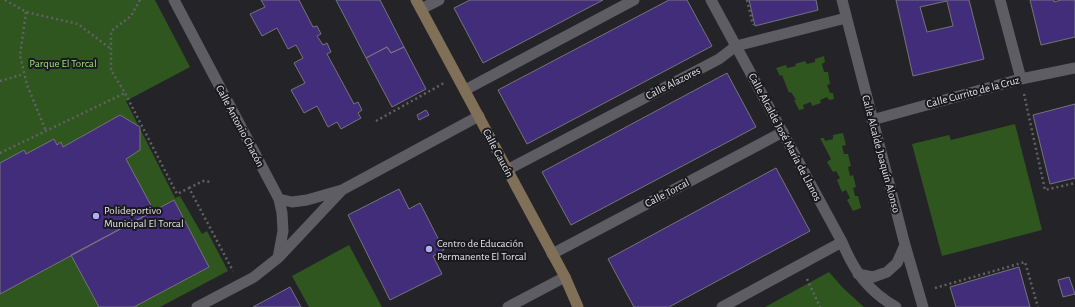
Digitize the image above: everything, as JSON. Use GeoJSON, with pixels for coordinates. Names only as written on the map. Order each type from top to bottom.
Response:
{"type":"FeatureCollection","features":[{"type":"Feature","properties":{"kind":"main road","name":"Calle Gaucín"},"geometry":{"type":"LineString","coordinates":[[419,5],[565,277],[578,307]]}},
{"type":"Feature","properties":{"kind":"street","name":"Calle Antonio Chacón"},"geometry":{"type":"LineString","coordinates":[[174,0],[279,198],[283,231],[278,258]]}},
{"type":"Feature","properties":{"kind":"street"},"geometry":{"type":"LineString","coordinates":[[419,5],[439,0]]}},
{"type":"Feature","properties":{"kind":"street"},"geometry":{"type":"LineString","coordinates":[[465,90],[634,0]]}},
{"type":"Feature","properties":{"kind":"street","name":"Calle Alcalde José María de Llanos"},"geometry":{"type":"LineString","coordinates":[[711,0],[842,242],[849,260],[858,274],[881,299],[896,307]]}},
{"type":"Feature","properties":{"kind":"street","name":"Calle Alcalde Joaquín Alonso"},"geometry":{"type":"LineString","coordinates":[[842,0],[872,120],[923,307]]}},
{"type":"Feature","properties":{"kind":"street"},"geometry":{"type":"LineString","coordinates":[[1000,0],[1021,79]]}},
{"type":"Feature","properties":{"kind":"street","name":"Calle Alazores"},"geometry":{"type":"LineString","coordinates":[[507,170],[719,59],[736,46],[846,18]]}},
{"type":"Feature","properties":{"kind":"street","name":"Calle Currito de la Cruz"},"geometry":{"type":"LineString","coordinates":[[872,120],[1021,79],[1075,68]]}},
{"type":"Feature","properties":{"kind":"street"},"geometry":{"type":"LineString","coordinates":[[279,198],[292,202],[307,200],[342,190],[479,116]]}},
{"type":"Feature","properties":{"kind":"street","name":"Calle Torcal"},"geometry":{"type":"LineString","coordinates":[[552,254],[783,132]]}},
{"type":"Feature","properties":{"kind":"street"},"geometry":{"type":"LineString","coordinates":[[197,307],[254,276],[278,258],[342,190]]}},
{"type":"Feature","properties":{"kind":"street"},"geometry":{"type":"LineString","coordinates":[[722,307],[842,242]]}},
{"type":"Feature","properties":{"kind":"street"},"geometry":{"type":"LineString","coordinates":[[858,274],[873,277],[887,272],[897,263],[905,245]]}},
{"type":"Feature","properties":{"kind":"street"},"geometry":{"type":"LineString","coordinates":[[508,307],[565,277]]}},
{"type":"Feature","properties":{"kind":"path"},"geometry":{"type":"LineString","coordinates":[[5,0],[26,12],[78,24],[111,49]]}},
{"type":"Feature","properties":{"kind":"path"},"geometry":{"type":"LineString","coordinates":[[140,0],[131,16],[111,31],[111,70],[125,93],[177,194],[203,181],[211,182]]}},
{"type":"Feature","properties":{"kind":"path"},"geometry":{"type":"LineString","coordinates":[[747,0],[755,41]]}},
{"type":"Feature","properties":{"kind":"path"},"geometry":{"type":"LineString","coordinates":[[26,12],[20,55],[27,85],[46,131]]}},
{"type":"Feature","properties":{"kind":"path"},"geometry":{"type":"LineString","coordinates":[[0,81],[24,74]]}},
{"type":"Feature","properties":{"kind":"path"},"geometry":{"type":"LineString","coordinates":[[376,121],[457,76]]}},
{"type":"Feature","properties":{"kind":"path"},"geometry":{"type":"LineString","coordinates":[[0,153],[125,93]]}},
{"type":"Feature","properties":{"kind":"path"},"geometry":{"type":"LineString","coordinates":[[1026,103],[1045,190],[1075,183]]}},
{"type":"Feature","properties":{"kind":"path"},"geometry":{"type":"LineString","coordinates":[[189,188],[240,284]]}},
{"type":"Feature","properties":{"kind":"path"},"geometry":{"type":"LineString","coordinates":[[919,293],[1026,262],[1038,307]]}},
{"type":"Feature","properties":{"kind":"path"},"geometry":{"type":"LineString","coordinates":[[809,283],[820,307]]}},
{"type":"Feature","properties":{"kind":"green space","name":"Polideportivo Municipal El Torcal"},"geometry":{"type":"Polygon","coordinates":[[[0,0],[155,0],[190,67],[126,101],[175,198],[180,196],[202,234],[207,231],[228,271],[160,307],[0,307],[0,0]]]}},
{"type":"Feature","properties":{"kind":"green space"},"geometry":{"type":"Polygon","coordinates":[[[824,56],[825,62],[822,64],[824,72],[828,72],[830,84],[827,85],[830,93],[833,93],[834,99],[829,100],[827,97],[820,100],[821,103],[812,106],[811,102],[803,105],[804,109],[799,110],[794,100],[796,100],[791,92],[789,93],[782,75],[780,76],[776,68],[786,65],[787,68],[796,66],[795,64],[805,61],[807,64],[815,62],[815,59],[824,56]]]}},
{"type":"Feature","properties":{"kind":"green space"},"geometry":{"type":"Polygon","coordinates":[[[1015,124],[1042,230],[942,256],[912,144],[949,135],[951,140],[1015,124]]]}},
{"type":"Feature","properties":{"kind":"green space"},"geometry":{"type":"Polygon","coordinates":[[[843,133],[846,145],[842,146],[844,154],[848,154],[851,166],[848,167],[850,176],[853,175],[856,187],[853,188],[855,196],[858,196],[861,208],[853,211],[847,200],[850,198],[846,190],[842,192],[837,180],[840,178],[836,171],[833,172],[827,162],[831,159],[820,138],[824,138],[825,141],[833,139],[833,135],[843,133]]]}},
{"type":"Feature","properties":{"kind":"green space"},"geometry":{"type":"Polygon","coordinates":[[[349,245],[382,307],[309,307],[292,276],[349,245]]]}},
{"type":"Feature","properties":{"kind":"green space"},"geometry":{"type":"Polygon","coordinates":[[[829,272],[843,288],[864,307],[765,307],[829,272]]]}},
{"type":"Feature","properties":{"kind":"building"},"geometry":{"type":"Polygon","coordinates":[[[261,0],[299,0],[313,27],[317,26],[321,34],[317,36],[323,45],[327,43],[331,52],[327,54],[354,104],[358,102],[362,110],[358,113],[361,118],[341,129],[337,122],[328,127],[317,106],[304,113],[291,90],[305,83],[294,63],[303,58],[296,45],[288,49],[277,28],[262,36],[250,14],[265,7],[261,0]]]}},
{"type":"Feature","properties":{"kind":"building"},"geometry":{"type":"Polygon","coordinates":[[[336,0],[380,0],[404,47],[391,53],[387,47],[366,58],[336,0]]]}},
{"type":"Feature","properties":{"kind":"building"},"geometry":{"type":"Polygon","coordinates":[[[470,0],[603,0],[483,63],[454,8],[470,0]]]}},
{"type":"Feature","properties":{"kind":"building"},"geometry":{"type":"Polygon","coordinates":[[[669,0],[687,0],[712,46],[527,144],[498,90],[669,0]]]}},
{"type":"Feature","properties":{"kind":"building"},"geometry":{"type":"Polygon","coordinates":[[[749,0],[816,0],[818,10],[755,26],[749,0]]]}},
{"type":"Feature","properties":{"kind":"building"},"geometry":{"type":"Polygon","coordinates":[[[896,0],[969,0],[984,59],[913,76],[896,0]],[[947,1],[920,7],[927,32],[953,26],[947,1]]]}},
{"type":"Feature","properties":{"kind":"building"},"geometry":{"type":"Polygon","coordinates":[[[1030,0],[1054,0],[1054,2],[1061,0],[1075,0],[1075,37],[1041,45],[1030,0]]]}},
{"type":"Feature","properties":{"kind":"building"},"geometry":{"type":"Polygon","coordinates":[[[387,47],[391,53],[404,47],[426,89],[392,107],[366,58],[387,47]]]}},
{"type":"Feature","properties":{"kind":"building"},"geometry":{"type":"Polygon","coordinates":[[[727,73],[756,127],[571,225],[542,172],[727,73]]]}},
{"type":"Feature","properties":{"kind":"building"},"geometry":{"type":"Polygon","coordinates":[[[1075,104],[1075,178],[1050,184],[1033,115],[1075,104]]]}},
{"type":"Feature","properties":{"kind":"building"},"geometry":{"type":"Polygon","coordinates":[[[426,110],[429,115],[419,120],[417,115],[426,110]]]}},
{"type":"Feature","properties":{"kind":"building"},"geometry":{"type":"Polygon","coordinates":[[[120,115],[140,127],[140,150],[126,159],[154,211],[0,294],[0,163],[24,150],[26,154],[54,139],[57,145],[61,142],[63,147],[120,115]]]}},
{"type":"Feature","properties":{"kind":"building"},"geometry":{"type":"Polygon","coordinates":[[[776,168],[810,231],[669,307],[634,307],[608,259],[776,168]]]}},
{"type":"Feature","properties":{"kind":"building"},"geometry":{"type":"Polygon","coordinates":[[[399,189],[409,209],[420,203],[444,250],[433,256],[442,274],[390,300],[348,215],[399,189]]]}},
{"type":"Feature","properties":{"kind":"building"},"geometry":{"type":"Polygon","coordinates":[[[174,200],[209,267],[134,307],[99,307],[71,255],[174,200]]]}},
{"type":"Feature","properties":{"kind":"building"},"geometry":{"type":"Polygon","coordinates":[[[1019,267],[1030,307],[956,307],[950,287],[1019,267]]]}},
{"type":"Feature","properties":{"kind":"building"},"geometry":{"type":"Polygon","coordinates":[[[1069,277],[1075,294],[1063,297],[1058,280],[1069,277]]]}},
{"type":"Feature","properties":{"kind":"building"},"geometry":{"type":"Polygon","coordinates":[[[290,287],[301,307],[253,307],[290,287]]]}},
{"type":"Feature","properties":{"kind":"place","name":"Polideportivo Municipal El Torcal"},"geometry":{"type":"Point","coordinates":[96,216]}},
{"type":"Feature","properties":{"kind":"place","name":"Centro de Educación Permanente El Torcal"},"geometry":{"type":"Point","coordinates":[429,249]}},
{"type":"Feature","properties":{"kind":"park label","name":"Parque El Torcal"},"geometry":{"type":"Point","coordinates":[63,63]}}]}
